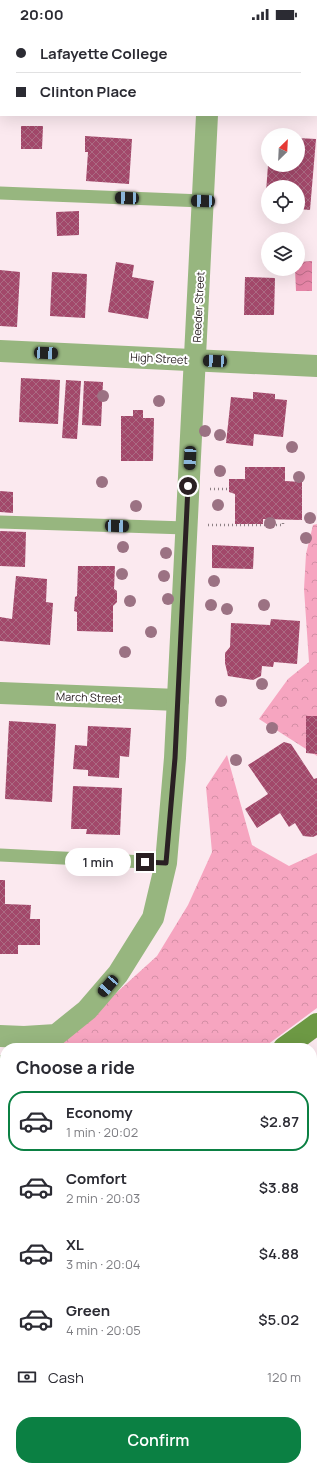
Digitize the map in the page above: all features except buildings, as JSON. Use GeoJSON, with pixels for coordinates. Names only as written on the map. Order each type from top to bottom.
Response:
{"type":"FeatureCollection","features":[{"type":"Feature","properties":{"kind":"main road"},"geometry":{"type":"LineString","coordinates":[[291,1043],[317,1024]]}},
{"type":"Feature","properties":{"kind":"street","name":"Reeder Street"},"geometry":{"type":"LineString","coordinates":[[20,1043],[56,1035],[87,1010],[118,974],[153,918],[166,863],[175,758],[207,116]]}},
{"type":"Feature","properties":{"kind":"street","name":"High Street"},"geometry":{"type":"LineString","coordinates":[[0,351],[317,366]]}},
{"type":"Feature","properties":{"kind":"street","name":"March Street"},"geometry":{"type":"LineString","coordinates":[[0,693],[178,700]]}},
{"type":"Feature","properties":{"kind":"street"},"geometry":{"type":"LineString","coordinates":[[0,1036],[20,1043]]}},
{"type":"Feature","properties":{"kind":"lane"},"geometry":{"type":"LineString","coordinates":[[0,193],[203,201]]}},
{"type":"Feature","properties":{"kind":"lane"},"geometry":{"type":"LineString","coordinates":[[0,522],[186,528]]}},
{"type":"Feature","properties":{"kind":"lane"},"geometry":{"type":"LineString","coordinates":[[0,855],[166,863]]}},
{"type":"Feature","properties":{"kind":"path"},"geometry":{"type":"LineString","coordinates":[[210,489],[229,489]]}},
{"type":"Feature","properties":{"kind":"path"},"geometry":{"type":"LineString","coordinates":[[207,525],[282,525],[283,520]]}},
{"type":"Feature","properties":{"kind":"green space"},"geometry":{"type":"Polygon","coordinates":[[[317,524],[317,756],[259,719],[288,679],[309,662],[304,589],[306,554],[313,525],[317,524]]]}},
{"type":"Feature","properties":{"kind":"green space"},"geometry":{"type":"Polygon","coordinates":[[[227,755],[252,845],[289,866],[317,853],[317,1008],[270,1043],[49,1043],[94,1013],[157,956],[188,905],[212,852],[206,787],[227,755]]]}},
{"type":"Feature","properties":{"kind":"water"},"geometry":{"type":"Polygon","coordinates":[[[312,261],[312,291],[296,291],[295,276],[305,276],[305,262],[312,261]]]}},
{"type":"Feature","properties":{"kind":"route"},"geometry":{"type":"LineString","coordinates":[[145,862],[166,863],[175,758],[188,486]]}}]}
